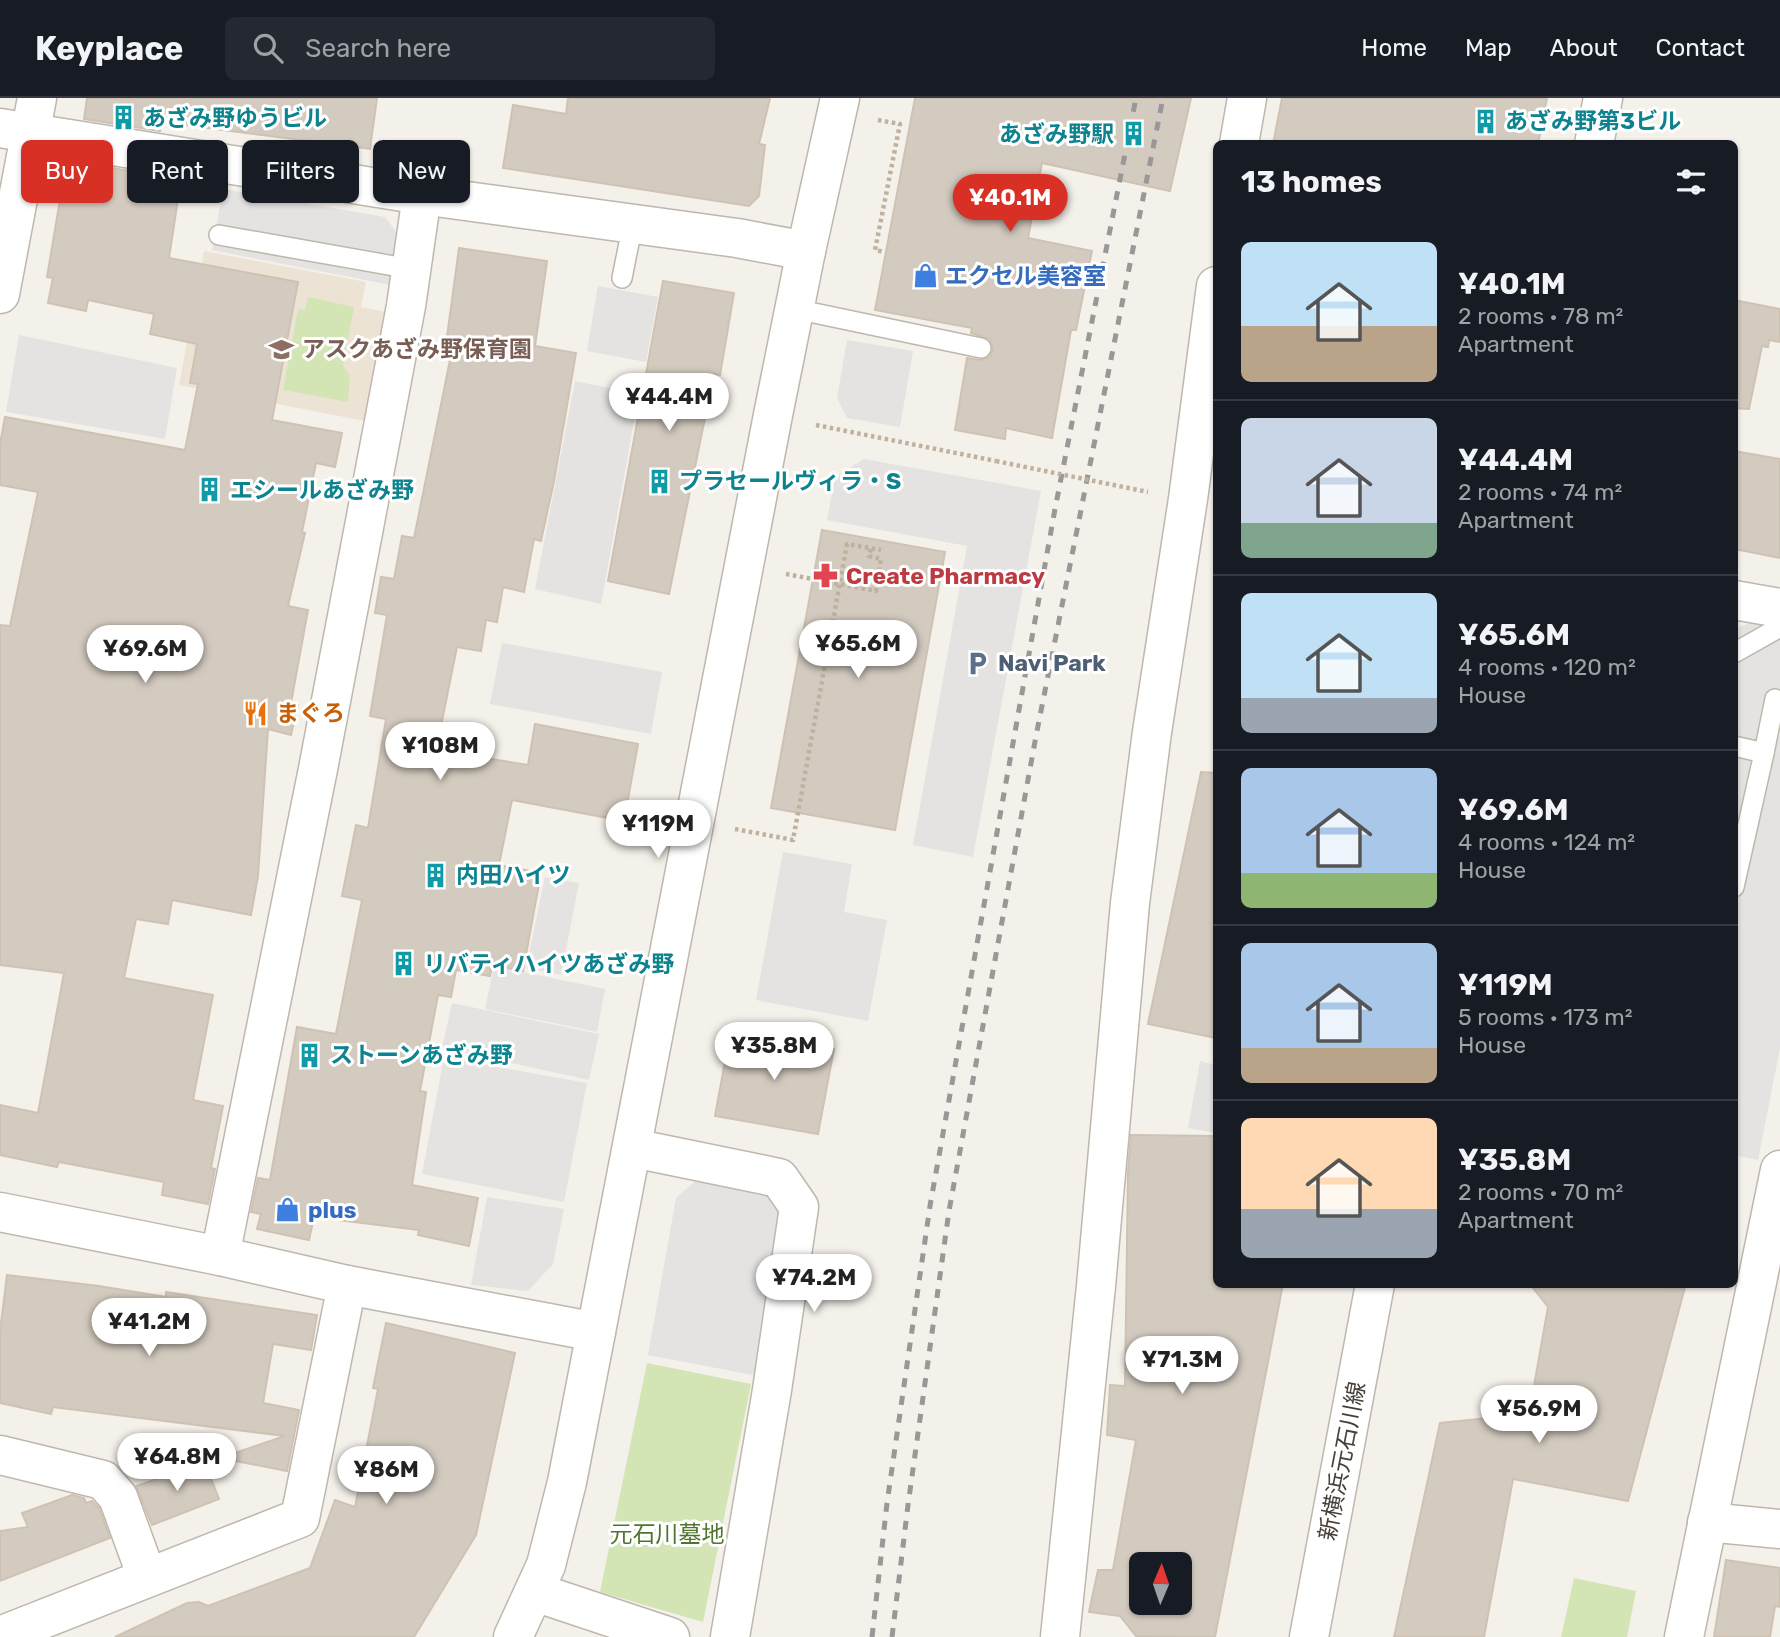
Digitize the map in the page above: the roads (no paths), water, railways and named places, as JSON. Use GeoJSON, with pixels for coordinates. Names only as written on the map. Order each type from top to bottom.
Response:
{"type":"FeatureCollection","features":[{"type":"Feature","properties":{"kind":"street"},"geometry":{"type":"LineString","coordinates":[[513,1637],[546,1565],[568,1482],[806,251],[839,98]]}},
{"type":"Feature","properties":{"kind":"street"},"geometry":{"type":"LineString","coordinates":[[1240,140],[1247,98]]}},
{"type":"Feature","properties":{"kind":"street"},"geometry":{"type":"LineString","coordinates":[[1595,140],[1602,98]]}},
{"type":"Feature","properties":{"kind":"street"},"geometry":{"type":"LineString","coordinates":[[0,294],[22,120],[373,186]]}},
{"type":"Feature","properties":{"kind":"street"},"geometry":{"type":"LineString","coordinates":[[470,201],[737,238],[806,251]]}},
{"type":"Feature","properties":{"kind":"street"},"geometry":{"type":"LineString","coordinates":[[220,1256],[321,755],[421,203]]}},
{"type":"Feature","properties":{"kind":"street"},"geometry":{"type":"LineString","coordinates":[[1060,1637],[1097,1286],[1130,903],[1152,732],[1202,501],[1213,332]]}},
{"type":"Feature","properties":{"kind":"street"},"geometry":{"type":"LineString","coordinates":[[1738,601],[1780,608]]}},
{"type":"Feature","properties":{"kind":"street"},"geometry":{"type":"LineString","coordinates":[[633,1148],[779,1178],[799,1207],[772,1390],[730,1637]]}},
{"type":"Feature","properties":{"kind":"street"},"geometry":{"type":"LineString","coordinates":[[1684,1637],[1780,1170]]}},
{"type":"Feature","properties":{"kind":"street"},"geometry":{"type":"LineString","coordinates":[[0,1212],[220,1256],[347,1285],[596,1332]]}},
{"type":"Feature","properties":{"kind":"street"},"geometry":{"type":"LineString","coordinates":[[0,1636],[300,1518],[347,1285]]}},
{"type":"Feature","properties":{"kind":"street","name":"新横浜元石川線"},"geometry":{"type":"LineString","coordinates":[[1308,1637],[1375,1288]]}},
{"type":"Feature","properties":{"kind":"street"},"geometry":{"type":"LineString","coordinates":[[0,1455],[103,1480],[118,1497],[147,1577]]}},
{"type":"Feature","properties":{"kind":"street"},"geometry":{"type":"LineString","coordinates":[[1707,1522],[1780,1529]]}},
{"type":"Feature","properties":{"kind":"street"},"geometry":{"type":"LineString","coordinates":[[535,1592],[670,1637]]}},
{"type":"Feature","properties":{"kind":"lane"},"geometry":{"type":"LineString","coordinates":[[622,278],[633,223]]}},
{"type":"Feature","properties":{"kind":"lane"},"geometry":{"type":"LineString","coordinates":[[219,235],[411,269]]}},
{"type":"Feature","properties":{"kind":"lane"},"geometry":{"type":"LineString","coordinates":[[795,309],[981,348]]}},
{"type":"Feature","properties":{"kind":"lane"},"geometry":{"type":"LineString","coordinates":[[1738,651],[1780,627]]}},
{"type":"Feature","properties":{"kind":"lane"},"geometry":{"type":"LineString","coordinates":[[1738,869],[1775,699]]}},
{"type":"Feature","properties":{"kind":"lane"},"geometry":{"type":"LineString","coordinates":[[1738,747],[1764,753]]}},
{"type":"Feature","properties":{"kind":"railway"},"geometry":{"type":"LineString","coordinates":[[872,1637],[887,1503],[930,1206],[1055,509],[1136,98]]}},
{"type":"Feature","properties":{"kind":"railway"},"geometry":{"type":"LineString","coordinates":[[892,1637],[949,1211],[1036,736],[1163,98]]}},
{"type":"Feature","properties":{"kind":"place","name":"あざみ野ゆうビル"},"geometry":{"type":"Point","coordinates":[123,118]}},
{"type":"Feature","properties":{"kind":"place","name":"あざみ野第3ビル"},"geometry":{"type":"Point","coordinates":[1485,121]}},
{"type":"Feature","properties":{"kind":"place","name":"あざみ野駅"},"geometry":{"type":"Point","coordinates":[1134,134]}},
{"type":"Feature","properties":{"kind":"place","name":"エクセル美容室"},"geometry":{"type":"Point","coordinates":[925,276]}},
{"type":"Feature","properties":{"kind":"place","name":"アスクあざみ野保育園"},"geometry":{"type":"Point","coordinates":[282,349]}},
{"type":"Feature","properties":{"kind":"place","name":"プラセールヴィラ・S"},"geometry":{"type":"Point","coordinates":[659,481]}},
{"type":"Feature","properties":{"kind":"place","name":"エシールあざみ野"},"geometry":{"type":"Point","coordinates":[210,490]}},
{"type":"Feature","properties":{"kind":"place","name":"Create Pharmacy"},"geometry":{"type":"Point","coordinates":[826,576]}},
{"type":"Feature","properties":{"kind":"place","name":"Navi Park"},"geometry":{"type":"Point","coordinates":[978,663]}},
{"type":"Feature","properties":{"kind":"place","name":"まぐろ"},"geometry":{"type":"Point","coordinates":[256,713]}},
{"type":"Feature","properties":{"kind":"place","name":"内田ハイツ"},"geometry":{"type":"Point","coordinates":[436,875]}},
{"type":"Feature","properties":{"kind":"place","name":"リバティハイツあざみ野"},"geometry":{"type":"Point","coordinates":[403,964]}},
{"type":"Feature","properties":{"kind":"place","name":"ストーンあざみ野"},"geometry":{"type":"Point","coordinates":[310,1055]}},
{"type":"Feature","properties":{"kind":"place","name":"plus"},"geometry":{"type":"Point","coordinates":[288,1210]}},
{"type":"Feature","properties":{"kind":"park label","name":"元石川墓地"},"geometry":{"type":"Point","coordinates":[667,1534]}}]}
